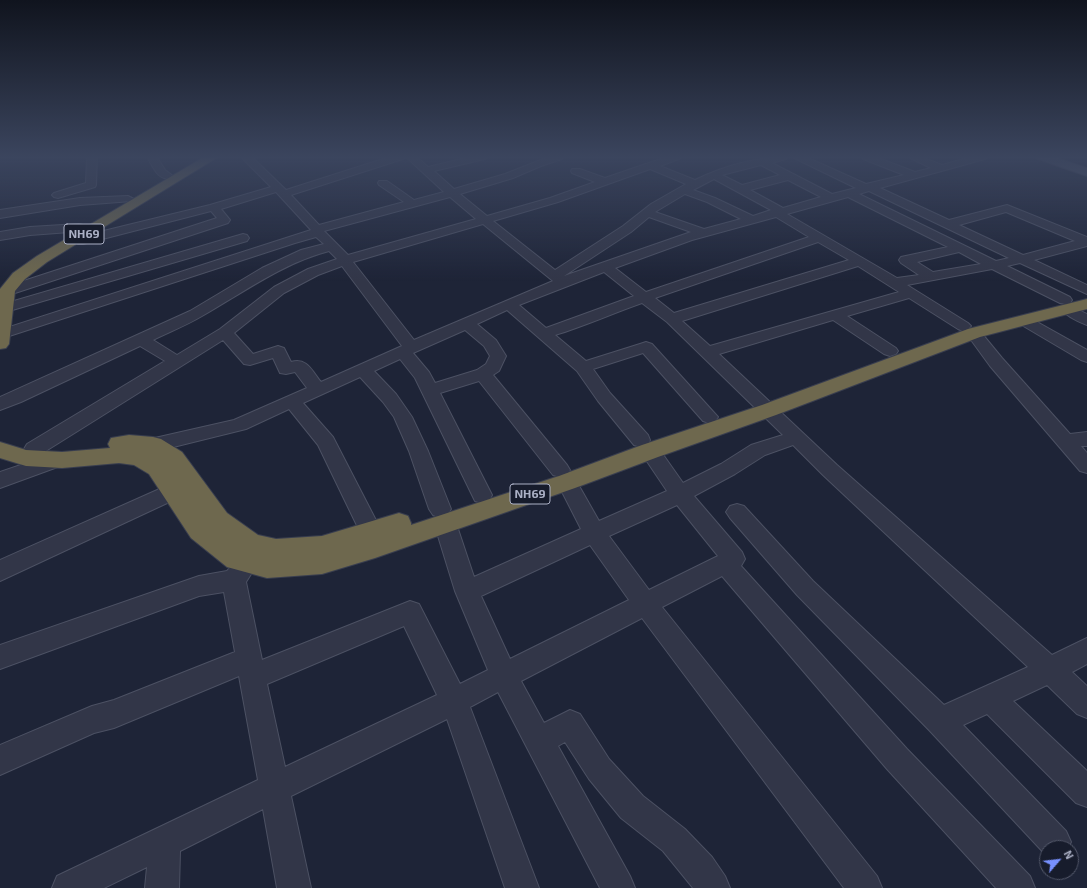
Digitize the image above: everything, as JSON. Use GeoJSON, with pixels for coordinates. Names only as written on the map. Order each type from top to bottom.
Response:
{"type":"FeatureCollection","features":[{"type":"Feature","properties":{"kind":"highway","name":"NH69"},"geometry":{"type":"LineString","coordinates":[[4,286],[72,241],[143,198]]}},
{"type":"Feature","properties":{"kind":"highway","name":"NH69"},"geometry":{"type":"LineString","coordinates":[[0,340],[4,308],[4,286],[29,259],[128,199]]}},
{"type":"Feature","properties":{"kind":"highway","name":"NH69"},"geometry":{"type":"LineString","coordinates":[[153,444],[174,458],[218,520],[251,544],[276,550],[322,547],[371,532],[443,516],[564,476],[645,446],[764,406],[968,329],[1025,321],[1073,305],[1087,294]]}},
{"type":"Feature","properties":{"kind":"highway","name":"NH69"},"geometry":{"type":"LineString","coordinates":[[645,446],[709,417],[764,406],[890,352],[968,329],[1073,305]]}},
{"type":"Feature","properties":{"kind":"highway"},"geometry":{"type":"LineString","coordinates":[[0,439],[2,441],[34,449],[64,451],[129,443],[153,444]]}},
{"type":"Feature","properties":{"kind":"highway","name":"NH69"},"geometry":{"type":"LineString","coordinates":[[0,450],[26,458],[56,460],[119,455],[139,456],[157,468],[200,531],[236,559],[241,571],[267,567],[322,563],[375,548],[443,516],[482,495],[564,476]]}},
{"type":"Feature","properties":{"kind":"street"},"geometry":{"type":"LineString","coordinates":[[49,206],[53,198]]}},
{"type":"Feature","properties":{"kind":"street"},"geometry":{"type":"LineString","coordinates":[[72,241],[83,240],[250,198]]}},
{"type":"Feature","properties":{"kind":"street"},"geometry":{"type":"LineString","coordinates":[[289,198],[315,224],[345,260],[408,350],[423,376],[482,495]]}},
{"type":"Feature","properties":{"kind":"street"},"geometry":{"type":"LineString","coordinates":[[405,198],[412,203]]}},
{"type":"Feature","properties":{"kind":"street"},"geometry":{"type":"LineString","coordinates":[[0,340],[291,240],[315,224],[430,198]]}},
{"type":"Feature","properties":{"kind":"street"},"geometry":{"type":"LineString","coordinates":[[459,198],[559,279]]}},
{"type":"Feature","properties":{"kind":"street"},"geometry":{"type":"LineString","coordinates":[[34,449],[225,332],[279,290],[313,272],[345,260],[558,198]]}},
{"type":"Feature","properties":{"kind":"street"},"geometry":{"type":"LineString","coordinates":[[153,444],[239,425],[509,304],[559,279],[627,229],[655,206],[669,198]]}},
{"type":"Feature","properties":{"kind":"street"},"geometry":{"type":"LineString","coordinates":[[707,198],[751,219]]}},
{"type":"Feature","properties":{"kind":"street"},"geometry":{"type":"LineString","coordinates":[[757,198],[968,329],[1087,466]]}},
{"type":"Feature","properties":{"kind":"street"},"geometry":{"type":"LineString","coordinates":[[559,279],[605,266],[703,233],[829,198]]}},
{"type":"Feature","properties":{"kind":"street"},"geometry":{"type":"LineString","coordinates":[[860,198],[962,248],[1073,305],[1087,320]]}},
{"type":"Feature","properties":{"kind":"street"},"geometry":{"type":"LineString","coordinates":[[890,198],[1087,290]]}},
{"type":"Feature","properties":{"kind":"street"},"geometry":{"type":"LineString","coordinates":[[0,214],[108,199],[128,199]]}},
{"type":"Feature","properties":{"kind":"street"},"geometry":{"type":"LineString","coordinates":[[4,286],[126,251],[224,220],[214,207]]}},
{"type":"Feature","properties":{"kind":"street"},"geometry":{"type":"LineString","coordinates":[[948,224],[1007,208],[1087,242]]}},
{"type":"Feature","properties":{"kind":"street"},"geometry":{"type":"LineString","coordinates":[[647,213],[673,221],[703,233]]}},
{"type":"Feature","properties":{"kind":"street"},"geometry":{"type":"LineString","coordinates":[[0,236],[30,231],[80,228]]}},
{"type":"Feature","properties":{"kind":"street"},"geometry":{"type":"LineString","coordinates":[[546,333],[574,324],[604,311],[820,237]]}},
{"type":"Feature","properties":{"kind":"street"},"geometry":{"type":"LineString","coordinates":[[4,308],[242,238]]}},
{"type":"Feature","properties":{"kind":"street"},"geometry":{"type":"LineString","coordinates":[[894,283],[1023,259],[1087,242]]}},
{"type":"Feature","properties":{"kind":"street"},"geometry":{"type":"LineString","coordinates":[[0,404],[194,314],[267,271],[306,253],[332,246]]}},
{"type":"Feature","properties":{"kind":"street"},"geometry":{"type":"LineString","coordinates":[[931,276],[906,260],[962,248]]}},
{"type":"Feature","properties":{"kind":"street"},"geometry":{"type":"LineString","coordinates":[[672,319],[860,261]]}},
{"type":"Feature","properties":{"kind":"street"},"geometry":{"type":"LineString","coordinates":[[605,266],[672,319],[796,437],[1087,704]]}},
{"type":"Feature","properties":{"kind":"street"},"geometry":{"type":"LineString","coordinates":[[706,352],[910,293]]}},
{"type":"Feature","properties":{"kind":"street"},"geometry":{"type":"LineString","coordinates":[[220,300],[249,313]]}},
{"type":"Feature","properties":{"kind":"street"},"geometry":{"type":"LineString","coordinates":[[75,887],[165,841],[454,701],[734,560],[680,494],[645,446],[604,397],[584,367],[546,333],[509,304]]}},
{"type":"Feature","properties":{"kind":"street"},"geometry":{"type":"LineString","coordinates":[[835,315],[890,352]]}},
{"type":"Feature","properties":{"kind":"street"},"geometry":{"type":"LineString","coordinates":[[1025,321],[1087,357]]}},
{"type":"Feature","properties":{"kind":"street"},"geometry":{"type":"LineString","coordinates":[[430,390],[483,374],[493,366],[498,356],[490,343],[466,323]]}},
{"type":"Feature","properties":{"kind":"street"},"geometry":{"type":"LineString","coordinates":[[225,332],[250,360],[278,351],[286,369],[298,365],[318,390]]}},
{"type":"Feature","properties":{"kind":"street"},"geometry":{"type":"LineString","coordinates":[[141,339],[177,362]]}},
{"type":"Feature","properties":{"kind":"street"},"geometry":{"type":"LineString","coordinates":[[584,367],[646,347],[709,417]]}},
{"type":"Feature","properties":{"kind":"street"},"geometry":{"type":"LineString","coordinates":[[363,370],[392,401],[403,418],[424,465],[443,516],[467,591],[504,676],[618,888]]}},
{"type":"Feature","properties":{"kind":"street"},"geometry":{"type":"LineString","coordinates":[[483,374],[564,476],[594,533],[646,605],[865,888]]}},
{"type":"Feature","properties":{"kind":"street"},"geometry":{"type":"LineString","coordinates":[[292,401],[326,442],[371,532]]}},
{"type":"Feature","properties":{"kind":"street"},"geometry":{"type":"LineString","coordinates":[[467,591],[680,494],[728,469],[758,450],[796,437]]}},
{"type":"Feature","properties":{"kind":"street"},"geometry":{"type":"LineString","coordinates":[[1065,441],[1087,439]]}},
{"type":"Feature","properties":{"kind":"street"},"geometry":{"type":"LineString","coordinates":[[0,480],[56,460]]}},
{"type":"Feature","properties":{"kind":"street"},"geometry":{"type":"LineString","coordinates":[[0,571],[173,491]]}},
{"type":"Feature","properties":{"kind":"street"},"geometry":{"type":"LineString","coordinates":[[737,512],[805,588],[940,721],[1053,840]]}},
{"type":"Feature","properties":{"kind":"street"},"geometry":{"type":"LineString","coordinates":[[725,564],[897,759],[1018,888]]}},
{"type":"Feature","properties":{"kind":"street"},"geometry":{"type":"LineString","coordinates":[[0,657],[241,571],[251,668],[294,888]]}},
{"type":"Feature","properties":{"kind":"street"},"geometry":{"type":"LineString","coordinates":[[0,760],[92,720],[251,668],[410,612],[454,701],[522,888]]}},
{"type":"Feature","properties":{"kind":"street"},"geometry":{"type":"LineString","coordinates":[[940,721],[1051,670],[1087,650]]}},
{"type":"Feature","properties":{"kind":"street"},"geometry":{"type":"LineString","coordinates":[[990,698],[1087,792]]}},
{"type":"Feature","properties":{"kind":"street"},"geometry":{"type":"LineString","coordinates":[[539,742],[570,724],[599,769],[632,807],[674,840],[700,869],[713,888]]}},
{"type":"Feature","properties":{"kind":"street"},"geometry":{"type":"LineString","coordinates":[[162,888],[165,841]]}}]}
